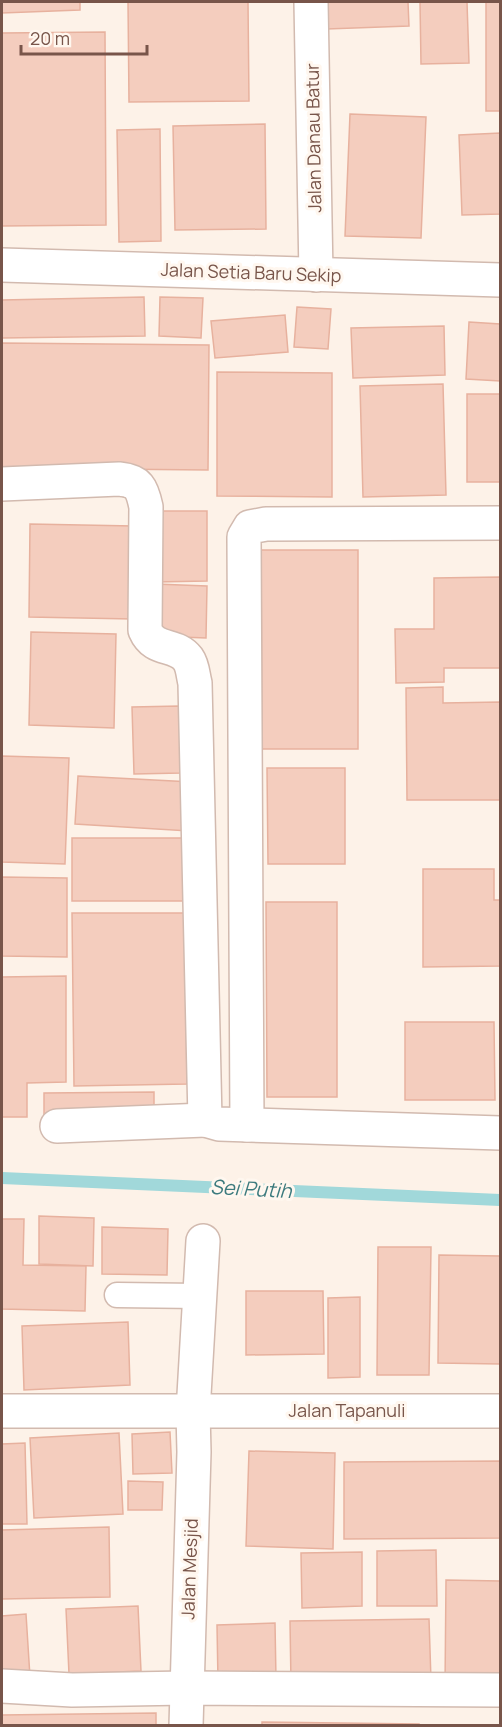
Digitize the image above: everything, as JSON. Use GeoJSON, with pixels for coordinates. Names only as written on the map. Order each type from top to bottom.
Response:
{"type":"FeatureCollection","features":[{"type":"Feature","properties":{"kind":"street","name":"Jalan Danau Batur"},"geometry":{"type":"LineString","coordinates":[[311,2],[316,275]]}},
{"type":"Feature","properties":{"kind":"street","name":"Jalan Setia Baru Sekip"},"geometry":{"type":"LineString","coordinates":[[2,265],[501,280]]}},
{"type":"Feature","properties":{"kind":"street"},"geometry":{"type":"LineString","coordinates":[[2,484],[119,479],[130,480],[138,484],[142,492],[146,507],[145,630],[149,639],[156,645],[181,653],[188,660],[195,683],[205,1120]]}},
{"type":"Feature","properties":{"kind":"street"},"geometry":{"type":"LineString","coordinates":[[247,1125],[243,547],[246,530],[255,525],[266,524],[501,523]]}},
{"type":"Feature","properties":{"kind":"street"},"geometry":{"type":"LineString","coordinates":[[57,1126],[205,1120],[219,1124],[501,1133]]}},
{"type":"Feature","properties":{"kind":"street","name":"Jalan Mesjid"},"geometry":{"type":"LineString","coordinates":[[186,1725],[194,1412],[203,1241]]}},
{"type":"Feature","properties":{"kind":"street","name":"Jalan Tapanuli"},"geometry":{"type":"LineString","coordinates":[[2,1411],[501,1411]]}},
{"type":"Feature","properties":{"kind":"street"},"geometry":{"type":"LineString","coordinates":[[2,1686],[72,1690],[186,1688],[501,1690]]}},
{"type":"Feature","properties":{"kind":"lane"},"geometry":{"type":"LineString","coordinates":[[117,1294],[199,1296]]}},
{"type":"Feature","properties":{"kind":"building"},"geometry":{"type":"Polygon","coordinates":[[[2,2],[80,2],[80,10],[2,13],[2,2]]]}},
{"type":"Feature","properties":{"kind":"building"},"geometry":{"type":"Polygon","coordinates":[[[128,2],[248,2],[249,101],[129,102],[128,2]]]}},
{"type":"Feature","properties":{"kind":"building"},"geometry":{"type":"Polygon","coordinates":[[[326,2],[408,2],[409,26],[327,29],[326,2]]]}},
{"type":"Feature","properties":{"kind":"building"},"geometry":{"type":"Polygon","coordinates":[[[420,2],[467,2],[469,63],[421,64],[420,2]]]}},
{"type":"Feature","properties":{"kind":"building"},"geometry":{"type":"Polygon","coordinates":[[[486,2],[500,2],[500,111],[486,111],[486,2]]]}},
{"type":"Feature","properties":{"kind":"building"},"geometry":{"type":"Polygon","coordinates":[[[105,32],[106,225],[2,226],[2,33],[105,32]]]}},
{"type":"Feature","properties":{"kind":"building"},"geometry":{"type":"Polygon","coordinates":[[[350,114],[426,117],[421,238],[345,236],[350,114]]]}},
{"type":"Feature","properties":{"kind":"building"},"geometry":{"type":"Polygon","coordinates":[[[265,124],[266,229],[175,230],[173,126],[265,124]]]}},
{"type":"Feature","properties":{"kind":"building"},"geometry":{"type":"Polygon","coordinates":[[[160,129],[161,241],[119,242],[117,130],[160,129]]]}},
{"type":"Feature","properties":{"kind":"building"},"geometry":{"type":"Polygon","coordinates":[[[500,133],[500,214],[462,215],[459,135],[500,133]]]}},
{"type":"Feature","properties":{"kind":"building"},"geometry":{"type":"Polygon","coordinates":[[[144,297],[145,336],[2,338],[2,300],[144,297]]]}},
{"type":"Feature","properties":{"kind":"building"},"geometry":{"type":"Polygon","coordinates":[[[160,297],[203,298],[201,338],[159,336],[160,297]]]}},
{"type":"Feature","properties":{"kind":"building"},"geometry":{"type":"Polygon","coordinates":[[[297,307],[331,309],[328,349],[294,347],[297,307]]]}},
{"type":"Feature","properties":{"kind":"building"},"geometry":{"type":"Polygon","coordinates":[[[285,315],[288,352],[215,358],[211,321],[285,315]]]}},
{"type":"Feature","properties":{"kind":"building"},"geometry":{"type":"Polygon","coordinates":[[[469,322],[500,324],[500,381],[466,379],[469,322]]]}},
{"type":"Feature","properties":{"kind":"building"},"geometry":{"type":"Polygon","coordinates":[[[444,326],[445,375],[353,378],[351,328],[444,326]]]}},
{"type":"Feature","properties":{"kind":"building"},"geometry":{"type":"Polygon","coordinates":[[[2,343],[209,345],[208,470],[2,468],[2,343]]]}},
{"type":"Feature","properties":{"kind":"building"},"geometry":{"type":"Polygon","coordinates":[[[217,372],[332,373],[332,497],[217,496],[217,372]]]}},
{"type":"Feature","properties":{"kind":"building"},"geometry":{"type":"Polygon","coordinates":[[[443,384],[446,495],[363,497],[360,386],[443,384]]]}},
{"type":"Feature","properties":{"kind":"building"},"geometry":{"type":"Polygon","coordinates":[[[467,394],[500,394],[500,482],[467,482],[467,394]]]}},
{"type":"Feature","properties":{"kind":"building"},"geometry":{"type":"Polygon","coordinates":[[[155,511],[207,511],[207,581],[155,582],[155,511]]]}},
{"type":"Feature","properties":{"kind":"building"},"geometry":{"type":"Polygon","coordinates":[[[30,524],[133,526],[132,619],[29,617],[30,524]]]}},
{"type":"Feature","properties":{"kind":"building"},"geometry":{"type":"Polygon","coordinates":[[[261,550],[358,550],[358,749],[262,749],[261,550]]]}},
{"type":"Feature","properties":{"kind":"building"},"geometry":{"type":"Polygon","coordinates":[[[500,577],[500,668],[444,668],[444,682],[396,683],[395,629],[434,629],[434,578],[500,577]]]}},
{"type":"Feature","properties":{"kind":"building"},"geometry":{"type":"Polygon","coordinates":[[[155,584],[207,586],[206,638],[154,636],[155,584]]]}},
{"type":"Feature","properties":{"kind":"building"},"geometry":{"type":"Polygon","coordinates":[[[31,632],[116,634],[114,728],[29,725],[31,632]]]}},
{"type":"Feature","properties":{"kind":"building"},"geometry":{"type":"Polygon","coordinates":[[[443,687],[443,703],[500,702],[500,800],[407,800],[406,688],[443,687]]]}},
{"type":"Feature","properties":{"kind":"building"},"geometry":{"type":"Polygon","coordinates":[[[179,706],[181,773],[134,774],[132,707],[179,706]]]}},
{"type":"Feature","properties":{"kind":"building"},"geometry":{"type":"Polygon","coordinates":[[[2,756],[69,758],[65,864],[2,862],[2,756]]]}},
{"type":"Feature","properties":{"kind":"building"},"geometry":{"type":"Polygon","coordinates":[[[267,768],[345,768],[345,864],[268,864],[267,768]]]}},
{"type":"Feature","properties":{"kind":"building"},"geometry":{"type":"Polygon","coordinates":[[[78,776],[192,782],[189,831],[75,824],[78,776]]]}},
{"type":"Feature","properties":{"kind":"building"},"geometry":{"type":"Polygon","coordinates":[[[72,838],[189,838],[189,901],[72,901],[72,838]]]}},
{"type":"Feature","properties":{"kind":"building"},"geometry":{"type":"Polygon","coordinates":[[[423,869],[494,869],[494,900],[500,900],[500,966],[423,967],[423,869]]]}},
{"type":"Feature","properties":{"kind":"building"},"geometry":{"type":"Polygon","coordinates":[[[2,877],[67,878],[67,957],[2,956],[2,877]]]}},
{"type":"Feature","properties":{"kind":"building"},"geometry":{"type":"Polygon","coordinates":[[[266,902],[337,902],[337,1097],[267,1097],[266,902]]]}},
{"type":"Feature","properties":{"kind":"building"},"geometry":{"type":"Polygon","coordinates":[[[72,913],[185,913],[187,1084],[74,1086],[72,913]]]}},
{"type":"Feature","properties":{"kind":"building"},"geometry":{"type":"Polygon","coordinates":[[[66,976],[66,1082],[27,1083],[27,1117],[2,1117],[2,977],[66,976]]]}},
{"type":"Feature","properties":{"kind":"building"},"geometry":{"type":"Polygon","coordinates":[[[405,1022],[494,1022],[495,1100],[405,1100],[405,1022]]]}},
{"type":"Feature","properties":{"kind":"building"},"geometry":{"type":"Polygon","coordinates":[[[154,1092],[154,1122],[44,1123],[44,1093],[154,1092]]]}},
{"type":"Feature","properties":{"kind":"building"},"geometry":{"type":"Polygon","coordinates":[[[39,1216],[94,1218],[93,1266],[39,1264],[39,1216]]]}},
{"type":"Feature","properties":{"kind":"building"},"geometry":{"type":"Polygon","coordinates":[[[2,1219],[24,1219],[23,1265],[86,1266],[85,1311],[2,1309],[2,1219]]]}},
{"type":"Feature","properties":{"kind":"building"},"geometry":{"type":"Polygon","coordinates":[[[102,1227],[168,1229],[167,1275],[102,1274],[102,1227]]]}},
{"type":"Feature","properties":{"kind":"building"},"geometry":{"type":"Polygon","coordinates":[[[378,1247],[431,1247],[429,1375],[377,1375],[378,1247]]]}},
{"type":"Feature","properties":{"kind":"building"},"geometry":{"type":"Polygon","coordinates":[[[439,1255],[500,1256],[500,1364],[438,1363],[439,1255]]]}},
{"type":"Feature","properties":{"kind":"building"},"geometry":{"type":"Polygon","coordinates":[[[246,1291],[323,1291],[324,1354],[246,1355],[246,1291]]]}},
{"type":"Feature","properties":{"kind":"building"},"geometry":{"type":"Polygon","coordinates":[[[360,1297],[360,1377],[328,1378],[328,1298],[360,1297]]]}},
{"type":"Feature","properties":{"kind":"building"},"geometry":{"type":"Polygon","coordinates":[[[128,1322],[130,1385],[24,1390],[22,1326],[128,1322]]]}},
{"type":"Feature","properties":{"kind":"building"},"geometry":{"type":"Polygon","coordinates":[[[170,1432],[172,1473],[133,1474],[132,1434],[170,1432]]]}},
{"type":"Feature","properties":{"kind":"building"},"geometry":{"type":"Polygon","coordinates":[[[119,1433],[123,1514],[34,1518],[30,1438],[119,1433]]]}},
{"type":"Feature","properties":{"kind":"building"},"geometry":{"type":"Polygon","coordinates":[[[25,1443],[27,1524],[2,1524],[2,1444],[25,1443]]]}},
{"type":"Feature","properties":{"kind":"building"},"geometry":{"type":"Polygon","coordinates":[[[249,1451],[335,1453],[333,1549],[246,1546],[249,1451]]]}},
{"type":"Feature","properties":{"kind":"building"},"geometry":{"type":"Polygon","coordinates":[[[500,1461],[500,1538],[344,1539],[344,1462],[500,1461]]]}},
{"type":"Feature","properties":{"kind":"building"},"geometry":{"type":"Polygon","coordinates":[[[128,1481],[163,1482],[162,1510],[128,1510],[128,1481]]]}},
{"type":"Feature","properties":{"kind":"building"},"geometry":{"type":"Polygon","coordinates":[[[109,1527],[110,1597],[2,1599],[2,1530],[109,1527]]]}},
{"type":"Feature","properties":{"kind":"building"},"geometry":{"type":"Polygon","coordinates":[[[436,1550],[437,1606],[377,1606],[377,1551],[436,1550]]]}},
{"type":"Feature","properties":{"kind":"building"},"geometry":{"type":"Polygon","coordinates":[[[362,1552],[362,1606],[302,1608],[301,1553],[362,1552]]]}},
{"type":"Feature","properties":{"kind":"building"},"geometry":{"type":"Polygon","coordinates":[[[446,1580],[500,1581],[500,1686],[445,1686],[446,1580]]]}},
{"type":"Feature","properties":{"kind":"building"},"geometry":{"type":"Polygon","coordinates":[[[138,1606],[141,1671],[69,1674],[66,1609],[138,1606]]]}},
{"type":"Feature","properties":{"kind":"building"},"geometry":{"type":"Polygon","coordinates":[[[26,1614],[30,1677],[2,1678],[2,1616],[26,1614]]]}},
{"type":"Feature","properties":{"kind":"building"},"geometry":{"type":"Polygon","coordinates":[[[429,1619],[431,1680],[291,1683],[290,1621],[429,1619]]]}},
{"type":"Feature","properties":{"kind":"building"},"geometry":{"type":"Polygon","coordinates":[[[275,1623],[276,1679],[218,1681],[217,1625],[275,1623]]]}},
{"type":"Feature","properties":{"kind":"building"},"geometry":{"type":"Polygon","coordinates":[[[156,1713],[156,1726],[2,1726],[2,1715],[156,1713]]]}},
{"type":"Feature","properties":{"kind":"building"},"geometry":{"type":"Polygon","coordinates":[[[262,1722],[419,1724],[419,1726],[262,1726],[262,1722]]]}},
{"type":"Feature","properties":{"kind":"waterway","name":"Sei Putih"},"geometry":{"type":"LineString","coordinates":[[2,1178],[500,1200]]}}]}
